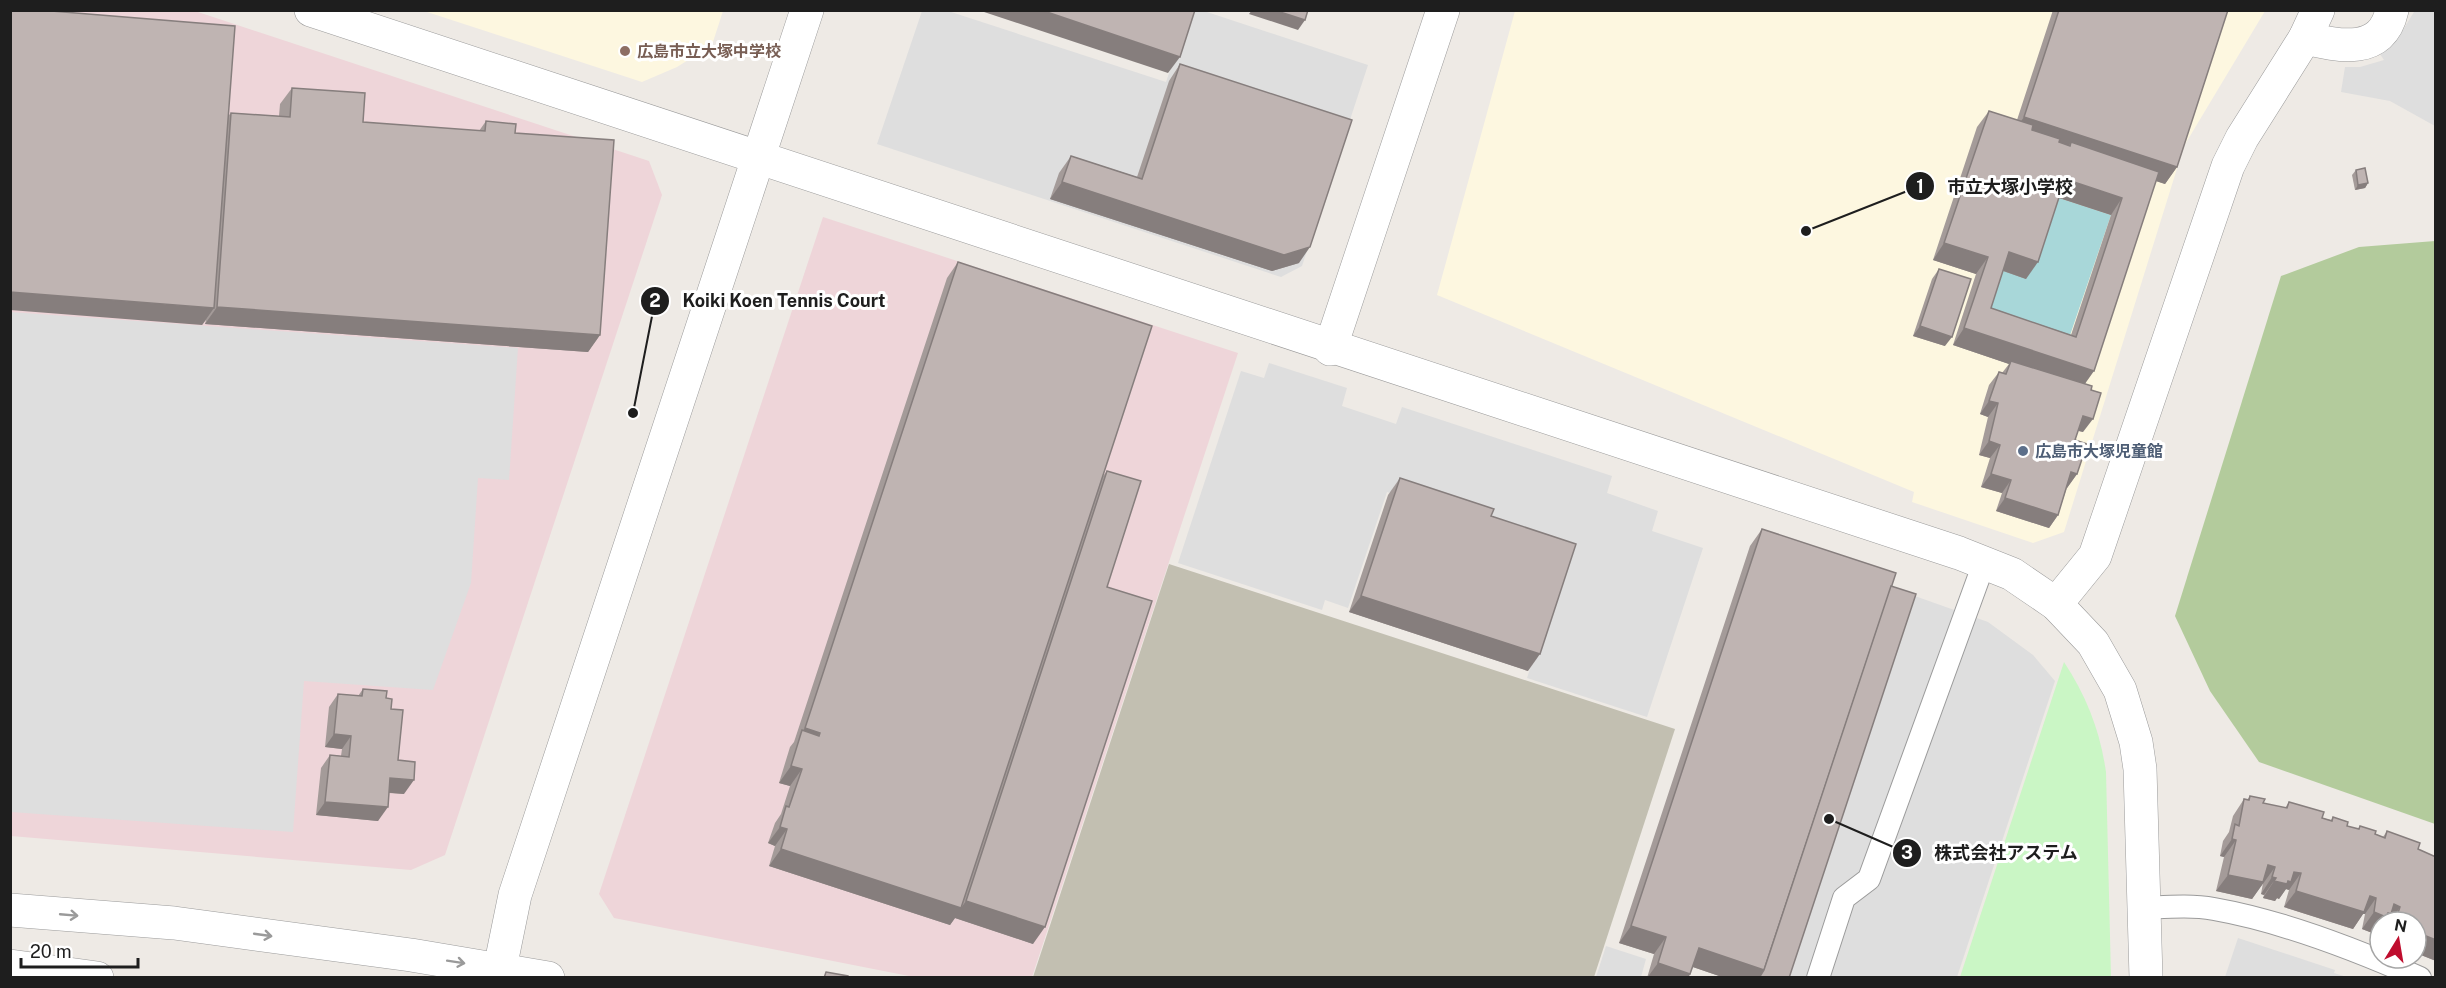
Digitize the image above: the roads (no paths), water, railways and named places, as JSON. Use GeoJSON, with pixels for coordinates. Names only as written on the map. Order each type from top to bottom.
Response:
{"type":"FeatureCollection","features":[{"type":"Feature","properties":{"kind":"street"},"geometry":{"type":"LineString","coordinates":[[311,10],[2012,574],[2056,604],[2093,643],[2120,690],[2129,715],[2140,769],[2146,978]]}},
{"type":"Feature","properties":{"kind":"street"},"geometry":{"type":"LineString","coordinates":[[499,973],[515,895],[807,10]]}},
{"type":"Feature","properties":{"kind":"street"},"geometry":{"type":"LineString","coordinates":[[1330,349],[1443,10]]}},
{"type":"Feature","properties":{"kind":"street"},"geometry":{"type":"LineString","coordinates":[[2056,604],[2095,556],[2228,166],[2242,138],[2312,25],[2343,46],[2367,42],[2385,27],[2392,10]]}},
{"type":"Feature","properties":{"kind":"street"},"geometry":{"type":"LineString","coordinates":[[10,910],[174,923],[499,973],[548,978]]}},
{"type":"Feature","properties":{"kind":"street"},"geometry":{"type":"LineString","coordinates":[[10,966],[98,978]]}},
{"type":"Feature","properties":{"kind":"lane"},"geometry":{"type":"LineString","coordinates":[[1818,978],[1844,898],[1869,879],[1984,563]]}},
{"type":"Feature","properties":{"kind":"lane"},"geometry":{"type":"LineString","coordinates":[[2145,908],[2186,906],[2215,909],[2299,932],[2386,962],[2421,978]]}},
{"type":"Feature","properties":{"kind":"water"},"geometry":{"type":"Polygon","coordinates":[[[2053,196],[2111,215],[2064,353],[1979,325],[1998,269],[2026,278],[2053,196]]]}},
{"type":"Feature","properties":{"kind":"place","name":"広島市立大塚中学校"},"geometry":{"type":"Point","coordinates":[625,51]}},
{"type":"Feature","properties":{"kind":"place","name":"市立大塚小学校"},"geometry":{"type":"Point","coordinates":[1806,231]}},
{"type":"Feature","properties":{"kind":"place","name":"Koiki Koen Tennis Court"},"geometry":{"type":"Point","coordinates":[633,413]}},
{"type":"Feature","properties":{"kind":"place","name":"広島市大塚児童館"},"geometry":{"type":"Point","coordinates":[2023,451]}},
{"type":"Feature","properties":{"kind":"place","name":"株式会社アステム"},"geometry":{"type":"Point","coordinates":[1829,819]}}]}
